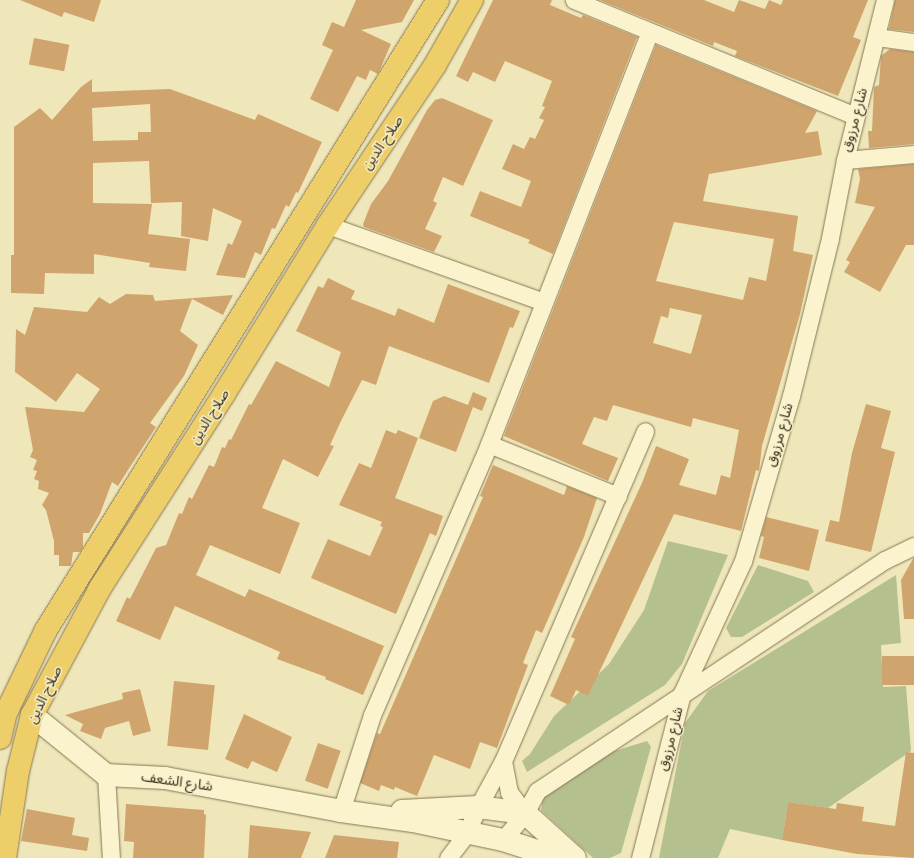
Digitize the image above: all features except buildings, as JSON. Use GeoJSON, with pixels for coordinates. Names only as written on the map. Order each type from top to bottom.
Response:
{"type":"FeatureCollection","features":[{"type":"Feature","properties":{"kind":"highway","name":"صلاح الدين"},"geometry":{"type":"LineString","coordinates":[[0,738],[3,713],[32,660],[49,624],[295,226],[438,0]]}},
{"type":"Feature","properties":{"kind":"highway","name":"صلاح الدين"},"geometry":{"type":"LineString","coordinates":[[5,858],[18,771],[32,715],[100,588],[224,394],[324,233],[435,65],[472,0]]}},
{"type":"Feature","properties":{"kind":"highway"},"geometry":{"type":"LineString","coordinates":[[295,226],[324,233]]}},
{"type":"Feature","properties":{"kind":"highway"},"geometry":{"type":"LineString","coordinates":[[0,689],[32,660]]}},
{"type":"Feature","properties":{"kind":"street"},"geometry":{"type":"LineString","coordinates":[[574,0],[855,116]]}},
{"type":"Feature","properties":{"kind":"street","name":"شارع مرزوق"},"geometry":{"type":"LineString","coordinates":[[640,858],[682,693],[743,560],[793,389],[830,238],[855,116],[877,38],[885,0]]}},
{"type":"Feature","properties":{"kind":"street"},"geometry":{"type":"LineString","coordinates":[[341,811],[372,715],[489,444],[650,32]]}},
{"type":"Feature","properties":{"kind":"street"},"geometry":{"type":"LineString","coordinates":[[877,38],[914,42]]}},
{"type":"Feature","properties":{"kind":"street"},"geometry":{"type":"LineString","coordinates":[[845,160],[914,154]]}},
{"type":"Feature","properties":{"kind":"street"},"geometry":{"type":"LineString","coordinates":[[324,233],[413,258],[544,302]]}},
{"type":"Feature","properties":{"kind":"street"},"geometry":{"type":"LineString","coordinates":[[448,858],[466,834],[478,807],[503,761],[645,431]]}},
{"type":"Feature","properties":{"kind":"street"},"geometry":{"type":"LineString","coordinates":[[489,444],[618,496]]}},
{"type":"Feature","properties":{"kind":"street"},"geometry":{"type":"LineString","coordinates":[[503,840],[524,813],[537,791],[682,693],[885,560],[914,546]]}},
{"type":"Feature","properties":{"kind":"street"},"geometry":{"type":"LineString","coordinates":[[3,713],[32,715],[106,775],[111,858]]}},
{"type":"Feature","properties":{"kind":"street"},"geometry":{"type":"LineString","coordinates":[[503,761],[509,792],[524,813],[575,858]]}},
{"type":"Feature","properties":{"kind":"street","name":"شارع الشعف"},"geometry":{"type":"LineString","coordinates":[[106,775],[165,778],[341,811],[413,821],[466,834]]}},
{"type":"Feature","properties":{"kind":"street","name":"شارع الشعف"},"geometry":{"type":"LineString","coordinates":[[341,811],[395,812],[478,807],[524,813]]}},
{"type":"Feature","properties":{"kind":"street"},"geometry":{"type":"LineString","coordinates":[[466,834],[503,840],[559,858]]}},
{"type":"Feature","properties":{"kind":"green space"},"geometry":{"type":"Polygon","coordinates":[[[668,541],[728,555],[682,664],[665,685],[527,772],[522,761],[530,754],[554,716],[609,664],[644,610],[668,541]]]}},
{"type":"Feature","properties":{"kind":"green space"},"geometry":{"type":"Polygon","coordinates":[[[758,565],[808,581],[814,592],[742,637],[731,637],[726,628],[758,565]]]}},
{"type":"Feature","properties":{"kind":"green space"},"geometry":{"type":"Polygon","coordinates":[[[896,575],[901,643],[881,645],[883,687],[906,686],[911,751],[828,808],[788,802],[782,840],[730,829],[718,858],[659,858],[685,723],[708,691],[896,575]]]}},
{"type":"Feature","properties":{"kind":"green space"},"geometry":{"type":"Polygon","coordinates":[[[647,741],[651,747],[621,853],[610,858],[593,858],[541,810],[543,797],[611,752],[647,741]]]}}]}
